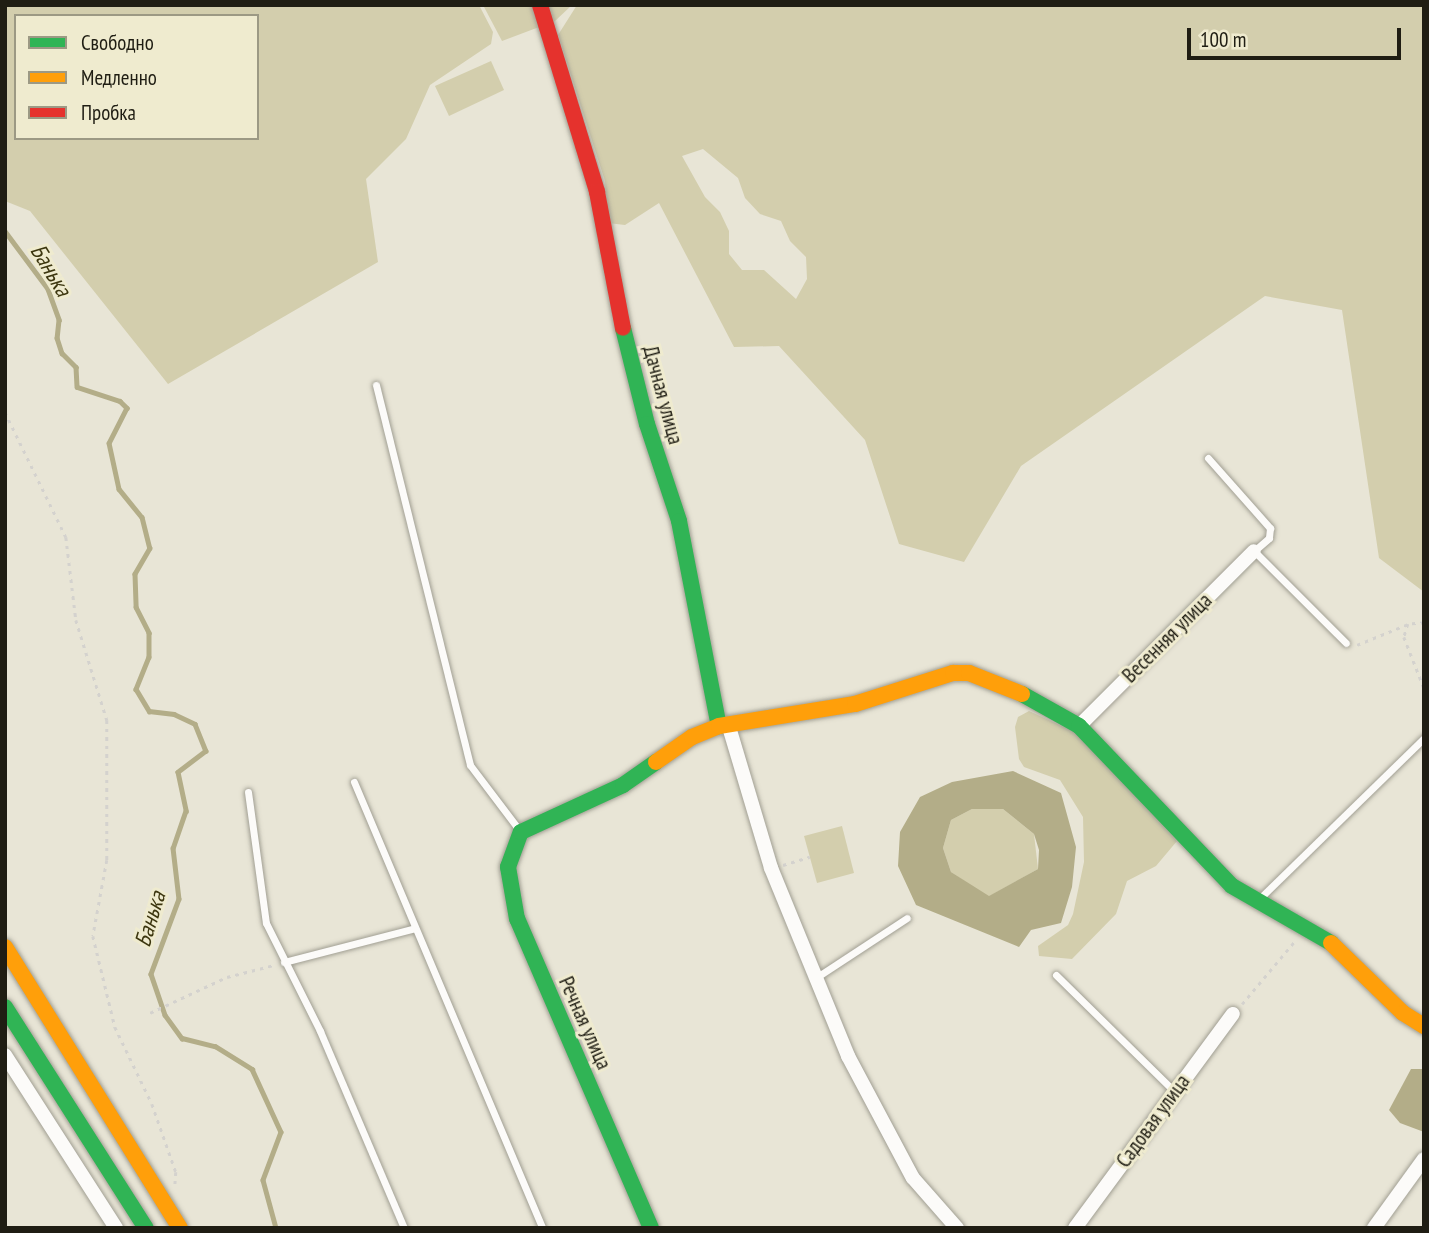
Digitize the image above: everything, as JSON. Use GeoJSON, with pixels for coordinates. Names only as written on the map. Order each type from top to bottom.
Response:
{"type":"FeatureCollection","features":[{"type":"Feature","properties":{"kind":"street","name":"Дачная улица"},"geometry":{"type":"LineString","coordinates":[[545,8],[559,76],[597,192],[609,270],[647,424],[679,521],[724,727]]}},
{"type":"Feature","properties":{"kind":"street","name":"Весенняя улица"},"geometry":{"type":"LineString","coordinates":[[1079,726],[1254,551]]}},
{"type":"Feature","properties":{"kind":"street"},"geometry":{"type":"LineString","coordinates":[[520,832],[623,785],[692,737],[724,727],[855,704],[953,673],[969,673],[1017,691],[1079,726],[1232,886],[1342,949],[1403,1013],[1424,1026]]}},
{"type":"Feature","properties":{"kind":"street"},"geometry":{"type":"LineString","coordinates":[[724,727],[771,868],[813,979],[881,1125],[913,1178],[957,1228]]}},
{"type":"Feature","properties":{"kind":"street","name":"Речная улица"},"geometry":{"type":"LineString","coordinates":[[520,832],[508,867],[517,919],[651,1228]]}},
{"type":"Feature","properties":{"kind":"street"},"geometry":{"type":"LineString","coordinates":[[5,947],[180,1228]]}},
{"type":"Feature","properties":{"kind":"street"},"geometry":{"type":"LineString","coordinates":[[5,1007],[146,1228]]}},
{"type":"Feature","properties":{"kind":"street","name":"Садовая улица"},"geometry":{"type":"LineString","coordinates":[[1075,1228],[1233,1014]]}},
{"type":"Feature","properties":{"kind":"street"},"geometry":{"type":"LineString","coordinates":[[5,1055],[116,1228]]}},
{"type":"Feature","properties":{"kind":"street"},"geometry":{"type":"LineString","coordinates":[[1374,1228],[1424,1159]]}},
{"type":"Feature","properties":{"kind":"lane"},"geometry":{"type":"LineString","coordinates":[[376,385],[470,765],[520,832]]}},
{"type":"Feature","properties":{"kind":"lane"},"geometry":{"type":"LineString","coordinates":[[1208,458],[1270,528],[1269,538],[1254,551],[1346,643]]}},
{"type":"Feature","properties":{"kind":"lane"},"geometry":{"type":"LineString","coordinates":[[1257,900],[1424,738]]}},
{"type":"Feature","properties":{"kind":"lane"},"geometry":{"type":"LineString","coordinates":[[354,782],[542,1228]]}},
{"type":"Feature","properties":{"kind":"lane"},"geometry":{"type":"LineString","coordinates":[[248,792],[267,923],[320,1031],[404,1228]]}},
{"type":"Feature","properties":{"kind":"lane"},"geometry":{"type":"LineString","coordinates":[[813,979],[907,918]]}},
{"type":"Feature","properties":{"kind":"lane"},"geometry":{"type":"LineString","coordinates":[[284,962],[415,928]]}},
{"type":"Feature","properties":{"kind":"lane"},"geometry":{"type":"LineString","coordinates":[[1056,975],[1174,1091]]}},
{"type":"Feature","properties":{"kind":"path"},"geometry":{"type":"LineString","coordinates":[[5,412],[66,537],[76,620],[107,720],[107,860],[93,936],[115,1027],[152,1104],[176,1172],[175,1197]]}},
{"type":"Feature","properties":{"kind":"path"},"geometry":{"type":"LineString","coordinates":[[1346,643],[1365,643],[1408,624],[1424,623]]}},
{"type":"Feature","properties":{"kind":"path"},"geometry":{"type":"LineString","coordinates":[[1408,624],[1404,637],[1424,688]]}},
{"type":"Feature","properties":{"kind":"path"},"geometry":{"type":"LineString","coordinates":[[771,868],[810,857]]}},
{"type":"Feature","properties":{"kind":"path"},"geometry":{"type":"LineString","coordinates":[[1233,1014],[1306,929]]}},
{"type":"Feature","properties":{"kind":"path"},"geometry":{"type":"LineString","coordinates":[[150,1013],[226,977],[284,962]]}},
{"type":"Feature","properties":{"kind":"shaded area"},"geometry":{"type":"Polygon","coordinates":[[[5,5],[479,5],[493,32],[491,44],[430,85],[406,139],[366,179],[378,262],[168,384],[30,211],[5,201],[5,5]]]}},
{"type":"Feature","properties":{"kind":"shaded area"},"geometry":{"type":"Polygon","coordinates":[[[483,5],[572,5],[555,21],[502,41],[483,5]]]}},
{"type":"Feature","properties":{"kind":"shaded area"},"geometry":{"type":"Polygon","coordinates":[[[577,5],[1424,5],[1424,592],[1379,558],[1342,310],[1265,296],[1021,466],[964,562],[899,544],[865,440],[779,346],[734,347],[659,203],[625,225],[608,223],[605,181],[558,35],[577,5]],[[703,149],[682,156],[705,197],[720,212],[729,231],[729,254],[742,270],[764,270],[796,299],[807,279],[806,257],[790,241],[781,221],[760,214],[745,198],[738,178],[703,149]]]}},
{"type":"Feature","properties":{"kind":"shaded area"},"geometry":{"type":"Polygon","coordinates":[[[491,61],[504,90],[449,116],[435,86],[491,61]]]}},
{"type":"Feature","properties":{"kind":"shaded area"},"geometry":{"type":"Polygon","coordinates":[[[1029,711],[1077,733],[1177,841],[1156,866],[1127,881],[1116,914],[1072,959],[1039,956],[1038,946],[1068,925],[1073,914],[1084,862],[1083,817],[1060,780],[1024,767],[1019,759],[1015,727],[1018,717],[1029,711]]]}},
{"type":"Feature","properties":{"kind":"shaded area"},"geometry":{"type":"Polygon","coordinates":[[[1013,771],[1061,793],[1076,847],[1072,887],[1061,923],[1031,930],[1019,947],[916,905],[898,866],[900,832],[920,797],[952,782],[1013,771]],[[972,809],[951,820],[943,848],[951,872],[989,896],[1038,869],[1039,850],[1034,834],[1003,809],[972,809]]]}},
{"type":"Feature","properties":{"kind":"shaded area"},"geometry":{"type":"Polygon","coordinates":[[[972,809],[1003,809],[1034,834],[1038,869],[988,897],[951,872],[943,848],[951,820],[972,809]]]}},
{"type":"Feature","properties":{"kind":"shaded area"},"geometry":{"type":"Polygon","coordinates":[[[842,826],[854,873],[817,883],[804,836],[842,826]]]}},
{"type":"Feature","properties":{"kind":"shaded area"},"geometry":{"type":"Polygon","coordinates":[[[1411,1069],[1424,1069],[1424,1132],[1400,1123],[1389,1110],[1411,1069]]]}},
{"type":"Feature","properties":{"kind":"waterway","name":"Банька"},"geometry":{"type":"LineString","coordinates":[[5,231],[48,289],[59,320],[57,338],[62,353],[76,367],[77,387],[120,401],[127,408],[109,443],[119,489],[142,517],[150,548],[135,574],[136,607],[149,633],[149,657],[136,689],[149,711],[174,714],[195,724],[206,751],[178,772],[186,811],[173,848],[179,899],[151,974],[165,1015],[182,1038],[215,1046],[252,1069],[281,1132],[263,1180],[276,1228]]}},
{"type":"Feature","properties":{"kind":"traffic: fast"},"geometry":{"type":"LineString","coordinates":[[623,328],[647,424],[679,521],[719,726]]}},
{"type":"Feature","properties":{"kind":"traffic: fast"},"geometry":{"type":"LineString","coordinates":[[1022,694],[1079,726],[1232,886],[1331,943]]}},
{"type":"Feature","properties":{"kind":"traffic: fast"},"geometry":{"type":"LineString","coordinates":[[651,1228],[517,919],[508,867],[521,832],[623,785],[656,762]]}},
{"type":"Feature","properties":{"kind":"traffic: fast"},"geometry":{"type":"LineString","coordinates":[[5,1007],[146,1228]]}},
{"type":"Feature","properties":{"kind":"traffic: slow"},"geometry":{"type":"LineString","coordinates":[[656,762],[692,737],[719,726],[855,704],[953,673],[969,673],[1022,694]]}},
{"type":"Feature","properties":{"kind":"traffic: slow"},"geometry":{"type":"LineString","coordinates":[[1331,943],[1403,1013],[1424,1026]]}},
{"type":"Feature","properties":{"kind":"traffic: slow"},"geometry":{"type":"LineString","coordinates":[[5,947],[180,1228]]}},
{"type":"Feature","properties":{"kind":"traffic: jam"},"geometry":{"type":"LineString","coordinates":[[540,5],[597,192],[623,328]]}}]}
